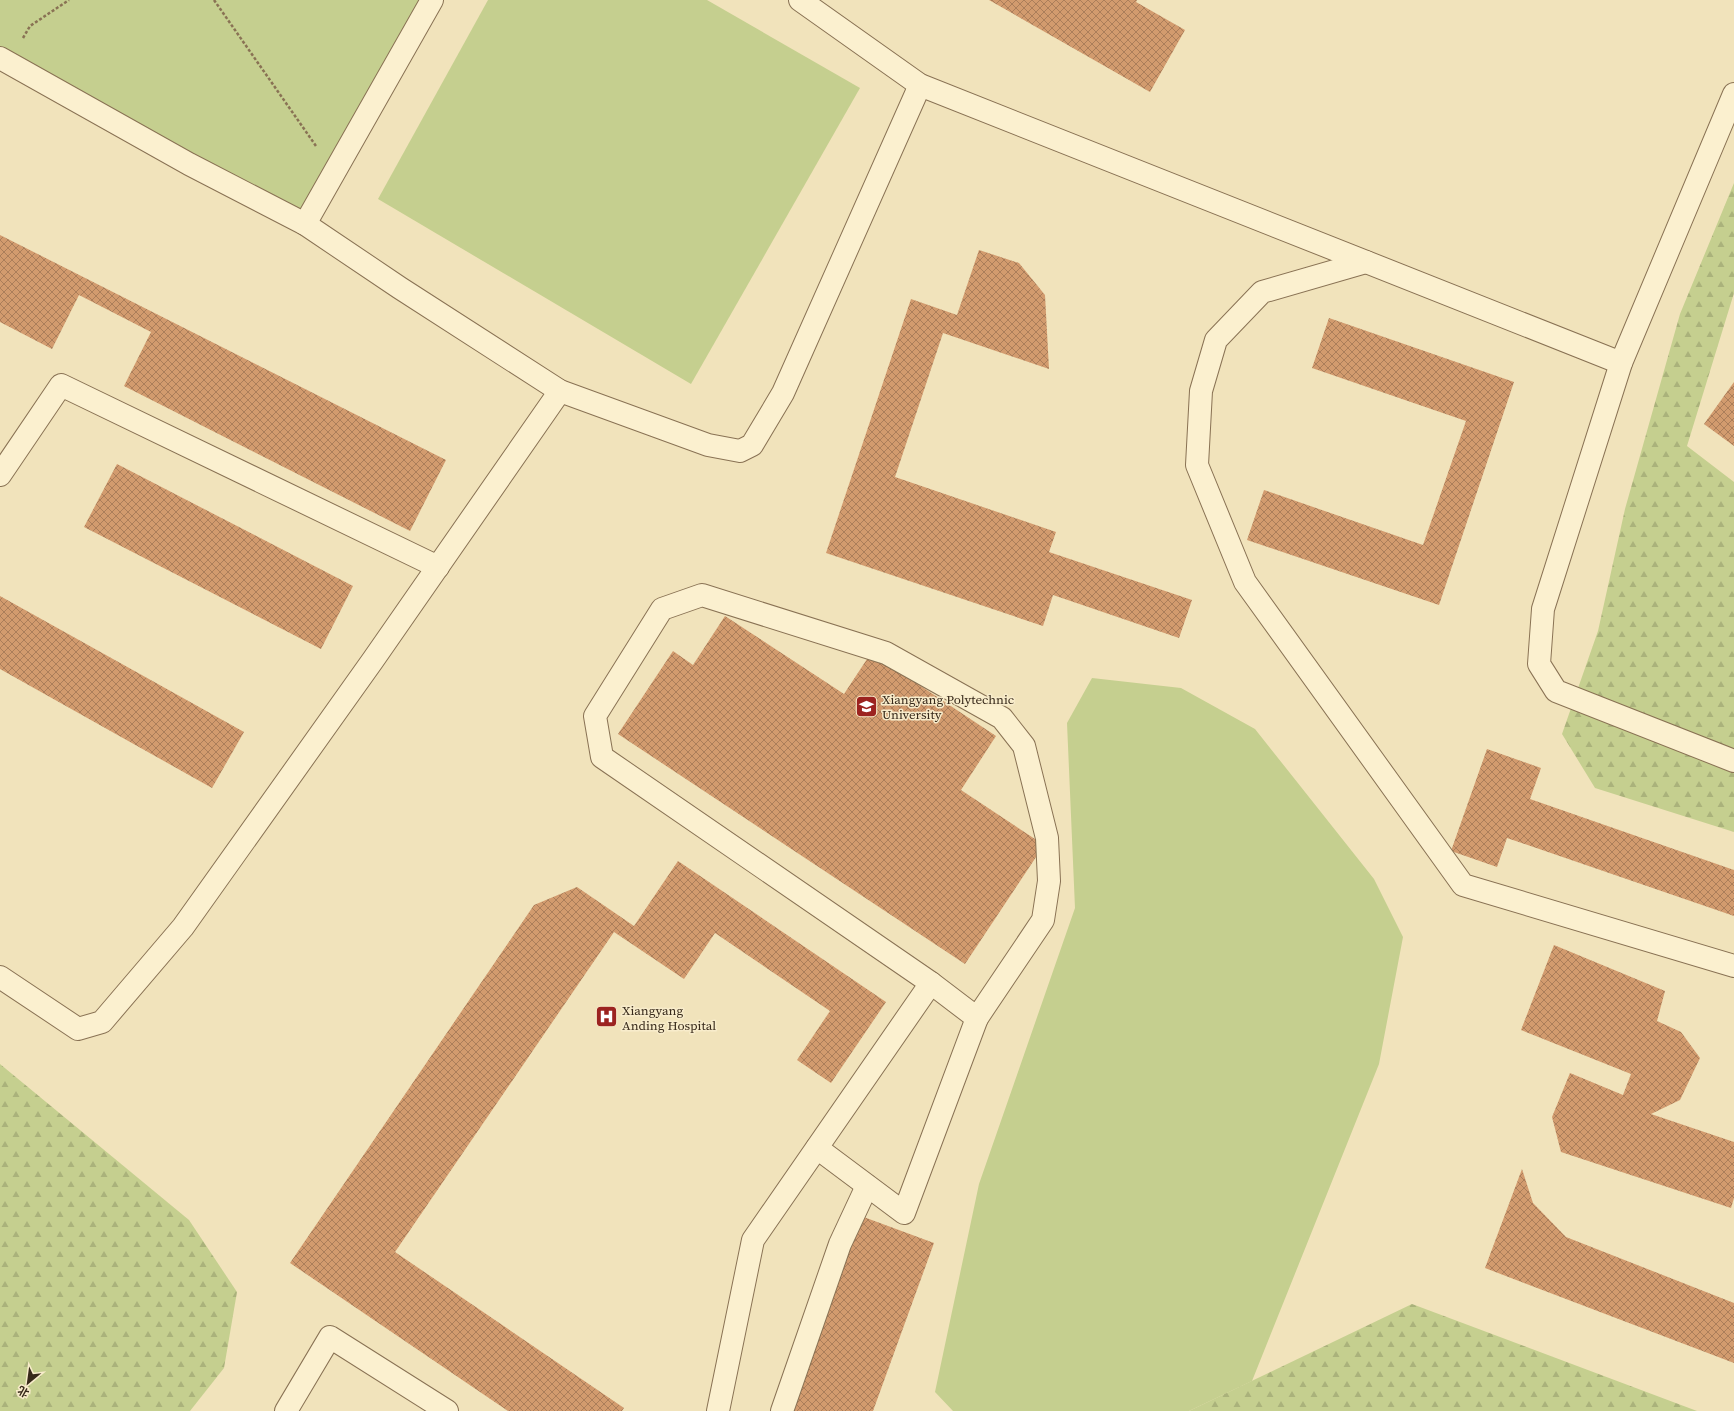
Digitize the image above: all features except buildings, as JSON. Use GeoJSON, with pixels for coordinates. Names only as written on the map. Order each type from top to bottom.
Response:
{"type":"FeatureCollection","features":[{"type":"Feature","properties":{"kind":"lane"},"geometry":{"type":"LineString","coordinates":[[305,224],[432,0]]}},
{"type":"Feature","properties":{"kind":"lane"},"geometry":{"type":"LineString","coordinates":[[800,0],[920,85],[1621,363]]}},
{"type":"Feature","properties":{"kind":"lane"},"geometry":{"type":"LineString","coordinates":[[5,61],[189,164],[305,224],[400,288],[560,391],[708,445],[740,450],[752,445],[783,393],[920,85]]}},
{"type":"Feature","properties":{"kind":"lane"},"geometry":{"type":"LineString","coordinates":[[1734,94],[1621,363],[1543,609],[1539,664],[1556,691],[1734,761]]}},
{"type":"Feature","properties":{"kind":"lane"},"geometry":{"type":"LineString","coordinates":[[1366,262],[1262,292],[1216,340],[1201,391],[1197,465],[1244,582],[1464,885],[1734,966]]}},
{"type":"Feature","properties":{"kind":"lane"},"geometry":{"type":"LineString","coordinates":[[0,474],[61,385],[438,567]]}},
{"type":"Feature","properties":{"kind":"lane"},"geometry":{"type":"LineString","coordinates":[[0,977],[78,1028],[102,1022],[184,927],[560,391]]}},
{"type":"Feature","properties":{"kind":"lane"},"geometry":{"type":"LineString","coordinates":[[817,1148],[904,1213],[977,1018],[1042,920],[1049,881],[1048,838],[1024,746],[1002,718],[886,653],[702,595],[662,609],[595,716],[602,757],[931,983],[977,1018]]}},
{"type":"Feature","properties":{"kind":"lane"},"geometry":{"type":"LineString","coordinates":[[718,1411],[753,1240],[931,983]]}},
{"type":"Feature","properties":{"kind":"lane"},"geometry":{"type":"LineString","coordinates":[[782,1411],[840,1244],[867,1186]]}},
{"type":"Feature","properties":{"kind":"lane"},"geometry":{"type":"LineString","coordinates":[[286,1411],[330,1337],[447,1411]]}},
{"type":"Feature","properties":{"kind":"path"},"geometry":{"type":"LineString","coordinates":[[5,61],[30,26],[69,0]]}},
{"type":"Feature","properties":{"kind":"path"},"geometry":{"type":"LineString","coordinates":[[214,0],[335,172]]}},
{"type":"Feature","properties":{"kind":"green space"},"geometry":{"type":"Polygon","coordinates":[[[0,0],[435,0],[305,224],[0,58],[0,0]]]}},
{"type":"Feature","properties":{"kind":"green space"},"geometry":{"type":"Polygon","coordinates":[[[488,0],[707,0],[860,88],[691,384],[378,199],[488,0]]]}},
{"type":"Feature","properties":{"kind":"green space"},"geometry":{"type":"Polygon","coordinates":[[[1734,183],[1734,293],[1687,446],[1734,482],[1734,832],[1595,788],[1562,734],[1598,631],[1625,509],[1680,314],[1734,183]]]}},
{"type":"Feature","properties":{"kind":"green space"},"geometry":{"type":"Polygon","coordinates":[[[1092,678],[1181,688],[1255,729],[1374,879],[1403,937],[1379,1064],[1252,1381],[1189,1411],[953,1411],[935,1392],[979,1184],[1075,908],[1067,723],[1092,678]]]}},
{"type":"Feature","properties":{"kind":"green space"},"geometry":{"type":"Polygon","coordinates":[[[0,1064],[189,1220],[237,1292],[224,1368],[190,1411],[0,1411],[0,1064]]]}},
{"type":"Feature","properties":{"kind":"green space"},"geometry":{"type":"Polygon","coordinates":[[[1412,1304],[1697,1411],[1189,1411],[1412,1304]]]}},
{"type":"Feature","properties":{"kind":"place","name":"Xiangyang Polytechnic University"},"geometry":{"type":"Point","coordinates":[867,706]}},
{"type":"Feature","properties":{"kind":"place","name":"Xiangyang Anding Hospital"},"geometry":{"type":"Point","coordinates":[606,1017]}}]}
